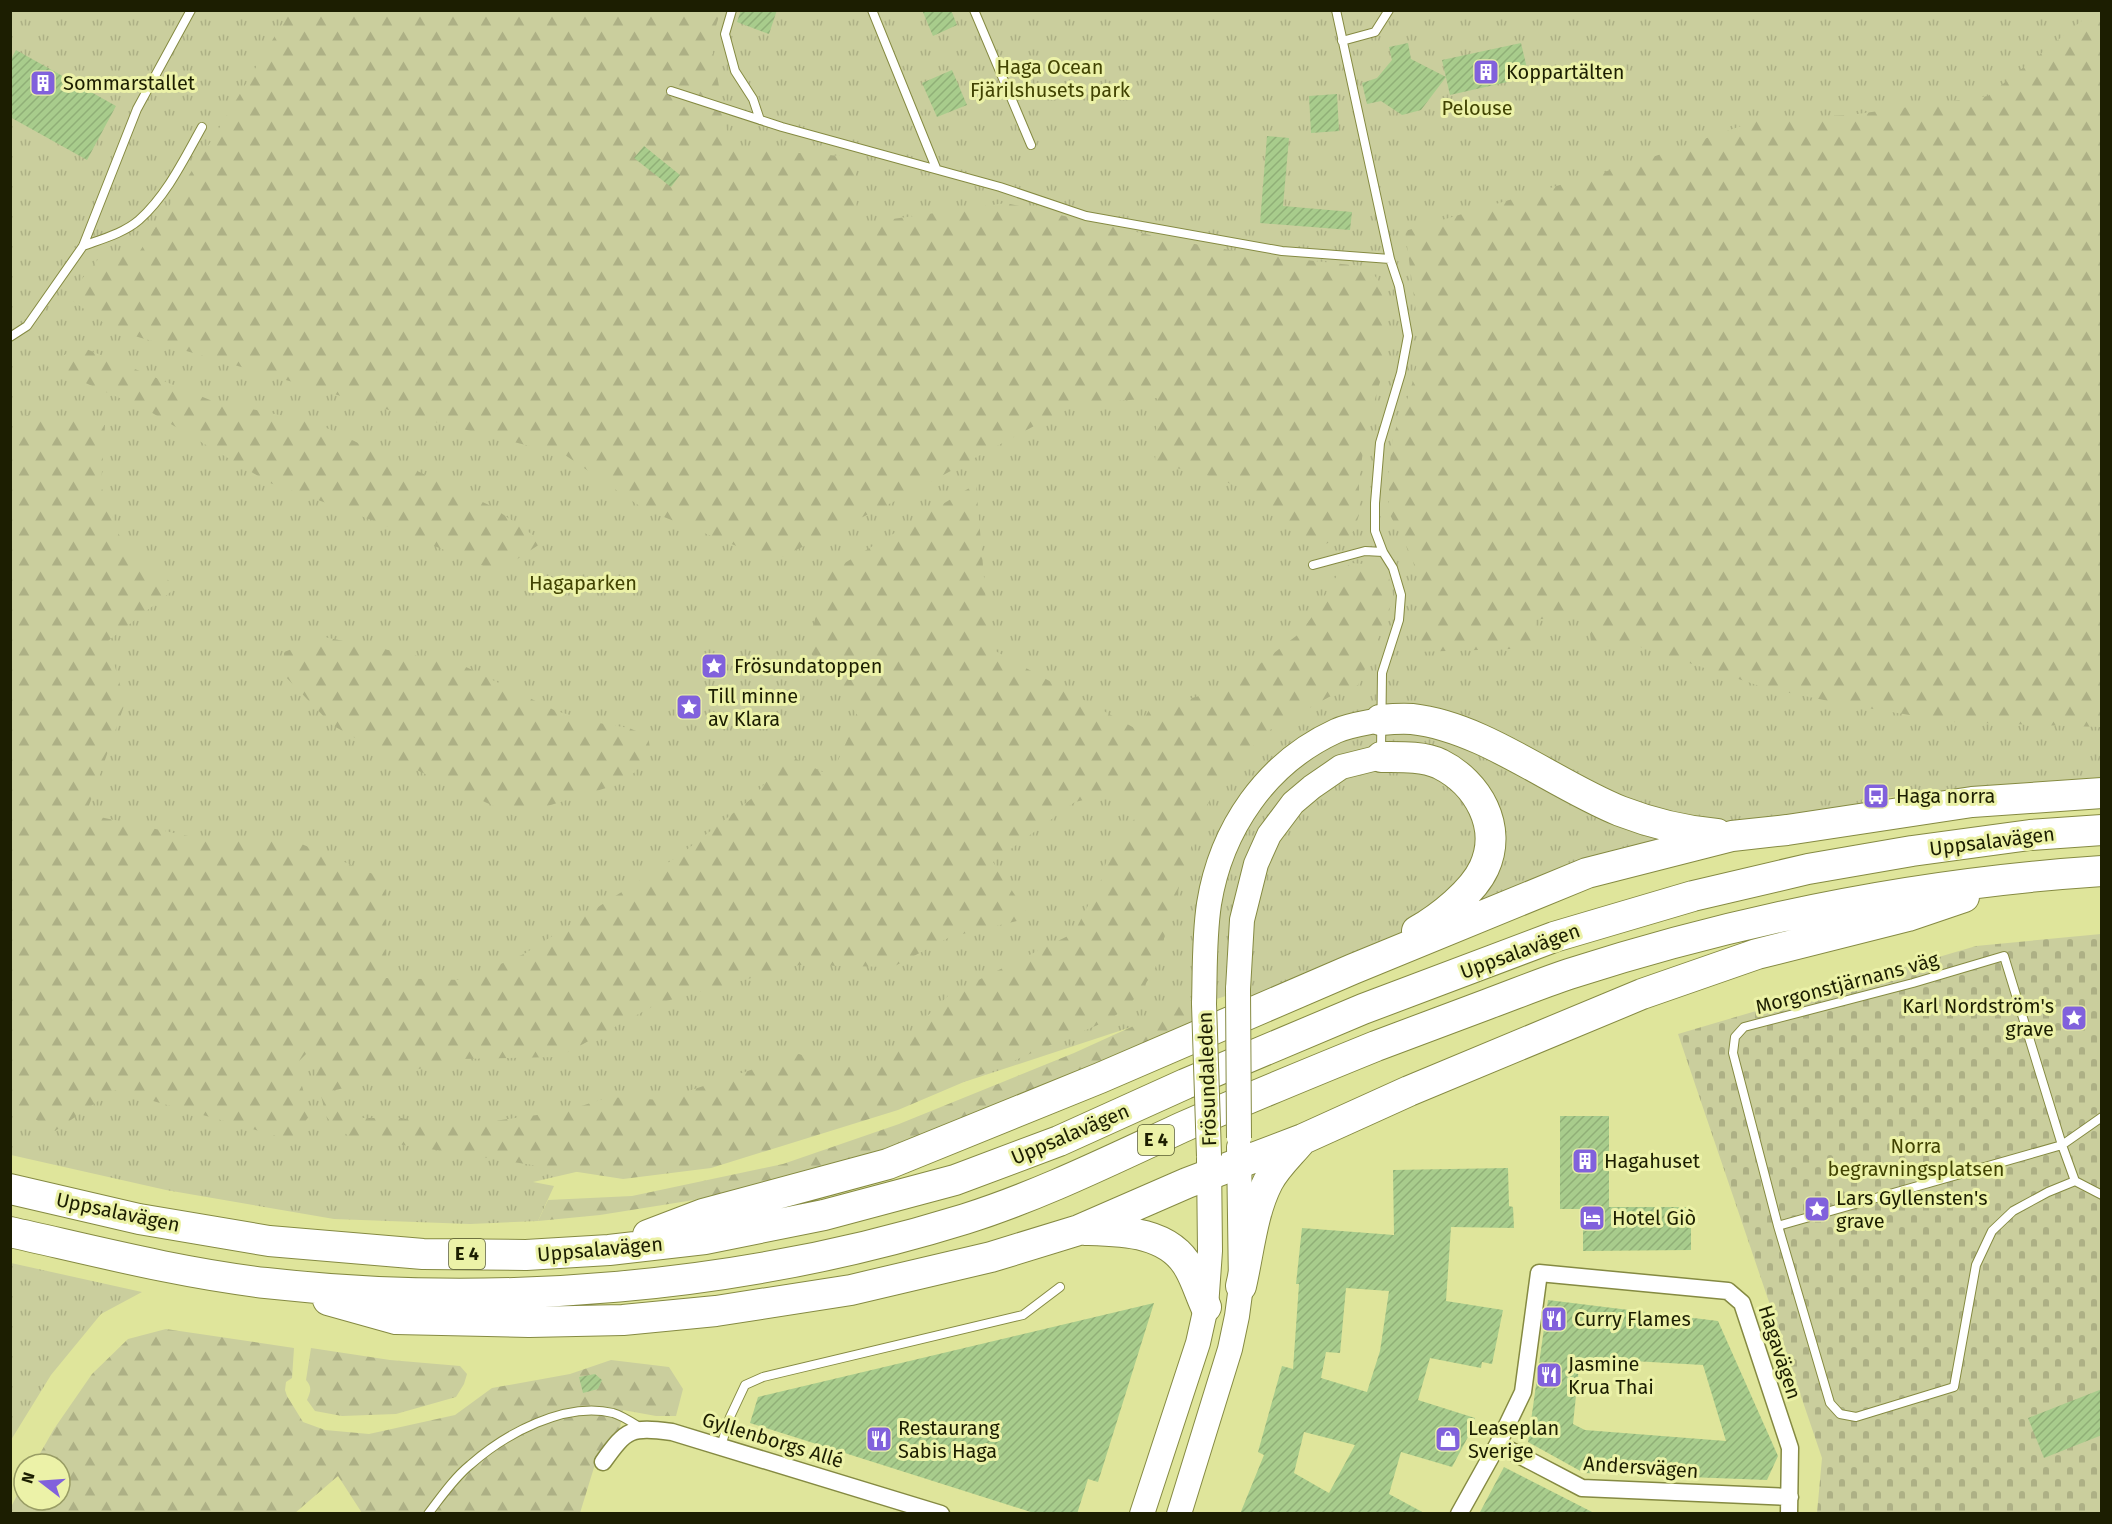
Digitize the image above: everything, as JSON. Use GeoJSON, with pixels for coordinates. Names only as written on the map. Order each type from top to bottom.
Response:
{"type":"FeatureCollection","features":[{"type":"Feature","properties":{"kind":"highway"},"geometry":{"type":"LineString","coordinates":[[1380,720],[1411,719],[1437,724],[1473,736],[1619,810],[1658,824],[1732,836]]}},
{"type":"Feature","properties":{"kind":"highway"},"geometry":{"type":"LineString","coordinates":[[1353,969],[1427,925],[1471,888],[1484,867],[1491,841],[1488,817],[1479,798],[1461,778],[1438,763],[1411,757],[1381,757]]}},
{"type":"Feature","properties":{"kind":"highway"},"geometry":{"type":"LineString","coordinates":[[609,1250],[703,1214],[888,1164],[1100,1078],[1353,969],[1587,873],[1732,836],[1972,802],[2102,793]]}},
{"type":"Feature","properties":{"kind":"highway","name":"Uppsalavägen"},"geometry":{"type":"LineString","coordinates":[[10,1189],[139,1219],[269,1241],[423,1254],[526,1255],[609,1250],[705,1239],[824,1215],[955,1180],[1059,1142],[1185,1084],[1364,1009],[1554,937],[1693,896],[1808,869],[1912,851],[2030,835],[2102,830]]}},
{"type":"Feature","properties":{"kind":"highway","name":"Uppsalavägen"},"geometry":{"type":"LineString","coordinates":[[10,1232],[134,1260],[265,1282],[421,1294],[528,1293],[708,1278],[832,1255],[968,1218],[1071,1179],[1193,1122],[1377,1046],[1566,975],[1702,935],[1814,909],[1912,891],[2027,876],[2102,871]]}},
{"type":"Feature","properties":{"kind":"highway"},"geometry":{"type":"LineString","coordinates":[[265,1282],[396,1319],[529,1322],[623,1320],[716,1311],[851,1290],[991,1257],[1079,1230],[1240,1151],[1303,1139],[1409,1091],[1642,994],[1757,954],[1908,916],[2027,876]]}},
{"type":"Feature","properties":{"kind":"highway"},"geometry":{"type":"LineString","coordinates":[[1241,1286],[1264,1192],[1280,1164],[1303,1139]]}},
{"type":"Feature","properties":{"kind":"highway"},"geometry":{"type":"LineString","coordinates":[[1079,1230],[1121,1231],[1159,1240],[1176,1252],[1188,1266],[1206,1307]]}},
{"type":"Feature","properties":{"kind":"main road","name":"Frösundaleden"},"geometry":{"type":"LineString","coordinates":[[1142,1514],[1198,1343],[1206,1307],[1210,1251],[1204,1004],[1205,952],[1209,904],[1219,860],[1234,827],[1253,797],[1273,775],[1307,746],[1338,730],[1380,720]]}},
{"type":"Feature","properties":{"kind":"main road","name":"Frösundaleden"},"geometry":{"type":"LineString","coordinates":[[1179,1514],[1230,1349],[1241,1286],[1238,989],[1242,920],[1256,864],[1269,835],[1293,803],[1341,767],[1381,757]]}},
{"type":"Feature","properties":{"kind":"street","name":"Hagavägen"},"geometry":{"type":"LineString","coordinates":[[1498,1444],[1523,1392],[1539,1273],[1728,1291],[1742,1303],[1790,1448],[1789,1505]]}},
{"type":"Feature","properties":{"kind":"street"},"geometry":{"type":"LineString","coordinates":[[603,1462],[620,1438],[641,1428]]}},
{"type":"Feature","properties":{"kind":"street","name":"Gyllenborgs Allé"},"geometry":{"type":"LineString","coordinates":[[641,1428],[672,1432],[721,1446],[941,1514]]}},
{"type":"Feature","properties":{"kind":"street","name":"Andersvägen"},"geometry":{"type":"LineString","coordinates":[[1498,1444],[1582,1488],[1789,1505]]}},
{"type":"Feature","properties":{"kind":"street"},"geometry":{"type":"LineString","coordinates":[[1459,1514],[1498,1444]]}},
{"type":"Feature","properties":{"kind":"lane"},"geometry":{"type":"LineString","coordinates":[[10,337],[27,326],[84,246],[137,109],[191,10]]}},
{"type":"Feature","properties":{"kind":"lane"},"geometry":{"type":"LineString","coordinates":[[732,10],[725,34],[735,71],[753,99],[760,120]]}},
{"type":"Feature","properties":{"kind":"lane"},"geometry":{"type":"LineString","coordinates":[[872,10],[936,168]]}},
{"type":"Feature","properties":{"kind":"lane"},"geometry":{"type":"LineString","coordinates":[[974,10],[1031,145]]}},
{"type":"Feature","properties":{"kind":"lane"},"geometry":{"type":"LineString","coordinates":[[1336,10],[1390,259],[1399,286],[1408,336],[1401,373],[1380,443],[1375,503],[1375,531],[1383,552],[1393,568],[1401,595],[1399,620],[1382,673],[1381,757]]}},
{"type":"Feature","properties":{"kind":"lane"},"geometry":{"type":"LineString","coordinates":[[1342,40],[1375,32],[1389,10]]}},
{"type":"Feature","properties":{"kind":"lane"},"geometry":{"type":"LineString","coordinates":[[671,91],[760,120],[1000,187],[1086,216],[1282,251],[1390,259]]}},
{"type":"Feature","properties":{"kind":"lane"},"geometry":{"type":"LineString","coordinates":[[84,246],[107,238],[138,220],[170,185],[202,127]]}},
{"type":"Feature","properties":{"kind":"lane"},"geometry":{"type":"LineString","coordinates":[[1313,566],[1365,551],[1383,552]]}},
{"type":"Feature","properties":{"kind":"lane","name":"Morgonstjärnans väg"},"geometry":{"type":"LineString","coordinates":[[2004,956],[2062,1144],[2075,1181],[2048,1192],[2013,1211],[1992,1231],[1976,1264],[1954,1387],[1856,1417],[1840,1414],[1830,1403],[1778,1226],[1733,1053],[1735,1037],[1744,1027],[1892,989],[2004,956]]}},
{"type":"Feature","properties":{"kind":"lane"},"geometry":{"type":"LineString","coordinates":[[1778,1226],[2062,1144],[2102,1117]]}},
{"type":"Feature","properties":{"kind":"lane"},"geometry":{"type":"LineString","coordinates":[[2075,1181],[2102,1195]]}},
{"type":"Feature","properties":{"kind":"lane"},"geometry":{"type":"LineString","coordinates":[[721,1446],[730,1417],[745,1385],[763,1377],[1023,1315],[1060,1287]]}},
{"type":"Feature","properties":{"kind":"lane"},"geometry":{"type":"LineString","coordinates":[[428,1514],[469,1466],[509,1435],[555,1417],[587,1409],[615,1414],[641,1428]]}},
{"type":"Feature","properties":{"kind":"green space"},"geometry":{"type":"Polygon","coordinates":[[[721,10],[711,42],[730,148],[855,157],[857,224],[1006,203],[1177,241],[1253,254],[1369,267],[1385,291],[1388,355],[1367,426],[1359,478],[1359,515],[1354,530],[1346,539],[1324,544],[1311,543],[1301,538],[1237,486],[1192,470],[1155,466],[1157,398],[1075,404],[895,501],[774,561],[644,509],[565,455],[396,412],[114,330],[67,297],[100,257],[138,254],[215,135],[290,11],[721,10]]]}},
{"type":"Feature","properties":{"kind":"green space","name":"Hagaparken"},"geometry":{"type":"Polygon","coordinates":[[[11,11],[2101,11],[2101,777],[1996,785],[1862,800],[1863,806],[1765,823],[1250,998],[1250,988],[967,1081],[533,1182],[554,1186],[538,1221],[470,1224],[334,1219],[166,1190],[11,1155],[11,11]]]}},
{"type":"Feature","properties":{"kind":"green space"},"geometry":{"type":"Polygon","coordinates":[[[2094,11],[2102,11],[2101,727],[1952,722],[1843,704],[1766,688],[1637,646],[1592,647],[1587,612],[1535,620],[1538,648],[1414,652],[1423,601],[1412,557],[1389,513],[1389,470],[1393,436],[1410,392],[1421,348],[1405,231],[1644,160],[1764,118],[1850,115],[1988,96],[2094,11]]]}},
{"type":"Feature","properties":{"kind":"green space"},"geometry":{"type":"Polygon","coordinates":[[[79,346],[210,400],[316,423],[491,506],[543,542],[498,572],[349,511],[270,483],[149,411],[47,366],[79,346]]]}},
{"type":"Feature","properties":{"kind":"green space"},"geometry":{"type":"Polygon","coordinates":[[[26,415],[105,425],[101,486],[123,545],[177,587],[108,641],[125,703],[86,814],[202,839],[292,840],[385,879],[385,978],[463,980],[524,954],[680,855],[751,799],[790,756],[831,776],[858,716],[807,648],[828,573],[976,484],[990,648],[1138,730],[1154,701],[1168,705],[1220,690],[1239,680],[1300,633],[1322,603],[1339,573],[1351,563],[1365,564],[1389,578],[1393,595],[1388,616],[1358,685],[1329,697],[1270,730],[1231,767],[1213,792],[1190,850],[1154,972],[1128,1007],[1107,1021],[898,1110],[711,1168],[623,1179],[352,1137],[337,1130],[326,1116],[310,1050],[296,1064],[310,1115],[291,1140],[114,1090],[55,1131],[10,1104],[10,459],[26,415]],[[1113,793],[1075,802],[993,862],[1030,918],[950,937],[893,967],[799,965],[659,1003],[559,1057],[458,1059],[328,1092],[358,1118],[401,1118],[429,1123],[480,1123],[566,1111],[609,1097],[662,1100],[798,1054],[873,1073],[893,1049],[950,994],[1074,933],[1101,880],[1111,845],[1138,815],[1113,793]]]}},
{"type":"Feature","properties":{"kind":"green space"},"geometry":{"type":"Polygon","coordinates":[[[324,637],[462,665],[556,711],[599,723],[629,728],[648,736],[650,748],[635,772],[619,784],[515,816],[389,757],[332,725],[283,674],[284,652],[324,637]]]}},
{"type":"Feature","properties":{"kind":"green space","name":"Norra begravningsplatsen"},"geometry":{"type":"Polygon","coordinates":[[[2101,934],[2101,1513],[1817,1513],[1822,1458],[1678,1034],[1976,946],[2101,934]]]}},
{"type":"Feature","properties":{"kind":"green space"},"geometry":{"type":"Polygon","coordinates":[[[1195,998],[1194,1023],[892,1150],[813,1172],[694,1200],[600,1215],[538,1221],[548,1200],[632,1196],[783,1164],[899,1124],[1074,1053],[1195,998]]]}},
{"type":"Feature","properties":{"kind":"green space"},"geometry":{"type":"Polygon","coordinates":[[[11,1263],[142,1292],[101,1314],[51,1375],[11,1440],[11,1263]]]}},
{"type":"Feature","properties":{"kind":"green space"},"geometry":{"type":"Polygon","coordinates":[[[166,1329],[294,1348],[292,1378],[286,1382],[285,1390],[303,1422],[325,1430],[369,1434],[455,1415],[492,1388],[570,1374],[611,1360],[669,1367],[683,1389],[676,1416],[656,1416],[623,1410],[620,1428],[596,1461],[580,1513],[362,1513],[338,1476],[295,1513],[11,1514],[12,1505],[12,1512],[72,1512],[72,1452],[41,1452],[92,1374],[128,1339],[166,1329]]]}},
{"type":"Feature","properties":{"kind":"green space"},"geometry":{"type":"Polygon","coordinates":[[[311,1348],[390,1360],[460,1366],[467,1374],[456,1397],[396,1414],[342,1416],[315,1411],[307,1400],[310,1389],[306,1380],[311,1348]]]}},
{"type":"Feature","properties":{"kind":"building"},"geometry":{"type":"Polygon","coordinates":[[[741,10],[777,10],[769,34],[737,22],[741,10]]]}},
{"type":"Feature","properties":{"kind":"building"},"geometry":{"type":"Polygon","coordinates":[[[922,10],[951,10],[957,25],[933,36],[922,10]]]}},
{"type":"Feature","properties":{"kind":"building"},"geometry":{"type":"Polygon","coordinates":[[[1408,43],[1411,59],[1446,77],[1421,110],[1402,115],[1381,101],[1367,104],[1362,83],[1377,78],[1392,60],[1389,47],[1408,43]]]}},
{"type":"Feature","properties":{"kind":"building","name":"Koppartälten"},"geometry":{"type":"Polygon","coordinates":[[[1521,43],[1529,77],[1450,95],[1442,60],[1521,43]]]}},
{"type":"Feature","properties":{"kind":"building","name":"Sommarstallet"},"geometry":{"type":"Polygon","coordinates":[[[16,50],[116,106],[87,160],[10,117],[10,61],[16,50]]]}},
{"type":"Feature","properties":{"kind":"building"},"geometry":{"type":"Polygon","coordinates":[[[952,70],[967,105],[937,117],[922,83],[952,70]]]}},
{"type":"Feature","properties":{"kind":"building"},"geometry":{"type":"Polygon","coordinates":[[[1337,94],[1339,131],[1311,133],[1309,96],[1337,94]]]}},
{"type":"Feature","properties":{"kind":"building"},"geometry":{"type":"Polygon","coordinates":[[[1267,136],[1289,138],[1283,206],[1352,212],[1350,230],[1260,223],[1267,136]]]}},
{"type":"Feature","properties":{"kind":"building"},"geometry":{"type":"Polygon","coordinates":[[[644,146],[680,175],[671,187],[634,158],[644,146]]]}},
{"type":"Feature","properties":{"kind":"building","name":"Hagahuset"},"geometry":{"type":"Polygon","coordinates":[[[1560,1116],[1609,1116],[1609,1207],[1691,1207],[1691,1250],[1583,1251],[1583,1209],[1560,1209],[1560,1116]]]}},
{"type":"Feature","properties":{"kind":"building"},"geometry":{"type":"Polygon","coordinates":[[[1508,1168],[1509,1206],[1513,1207],[1514,1228],[1451,1227],[1446,1301],[1503,1310],[1492,1364],[1482,1362],[1481,1368],[1430,1358],[1418,1400],[1475,1418],[1469,1435],[1452,1467],[1401,1452],[1389,1494],[1426,1514],[1240,1514],[1264,1455],[1258,1452],[1282,1366],[1293,1369],[1299,1284],[1296,1284],[1302,1228],[1394,1235],[1393,1170],[1508,1168]],[[1346,1288],[1340,1353],[1326,1352],[1321,1378],[1367,1392],[1380,1351],[1389,1291],[1346,1288]],[[1304,1432],[1294,1473],[1329,1493],[1355,1445],[1304,1432]]]}},
{"type":"Feature","properties":{"kind":"building"},"geometry":{"type":"Polygon","coordinates":[[[1548,1300],[1718,1321],[1778,1456],[1767,1480],[1584,1473],[1528,1442],[1548,1300]],[[1580,1358],[1573,1424],[1585,1430],[1726,1441],[1703,1365],[1580,1358]]]}},
{"type":"Feature","properties":{"kind":"building"},"geometry":{"type":"Polygon","coordinates":[[[1154,1303],[1098,1482],[1088,1479],[1077,1514],[1037,1514],[750,1423],[758,1397],[1154,1303]]]}},
{"type":"Feature","properties":{"kind":"building"},"geometry":{"type":"Polygon","coordinates":[[[595,1374],[602,1380],[598,1389],[583,1393],[579,1377],[595,1374]]]}},
{"type":"Feature","properties":{"kind":"building"},"geometry":{"type":"Polygon","coordinates":[[[2102,1389],[2102,1435],[2044,1458],[2028,1418],[2102,1389]]]}},
{"type":"Feature","properties":{"kind":"building"},"geometry":{"type":"Polygon","coordinates":[[[1504,1467],[1553,1492],[1596,1514],[1479,1514],[1504,1467]]]}},
{"type":"Feature","properties":{"kind":"place","name":"Koppartälten"},"geometry":{"type":"Point","coordinates":[1486,72]}},
{"type":"Feature","properties":{"kind":"place","name":"Sommarstallet"},"geometry":{"type":"Point","coordinates":[43,83]}},
{"type":"Feature","properties":{"kind":"place","name":"Frösundatoppen"},"geometry":{"type":"Point","coordinates":[714,666]}},
{"type":"Feature","properties":{"kind":"place","name":"Till minne av Klara"},"geometry":{"type":"Point","coordinates":[689,707]}},
{"type":"Feature","properties":{"kind":"place","name":"Haga norra"},"geometry":{"type":"Point","coordinates":[1876,796]}},
{"type":"Feature","properties":{"kind":"place","name":"Karl Nordström's grave"},"geometry":{"type":"Point","coordinates":[2074,1018]}},
{"type":"Feature","properties":{"kind":"place","name":"Hagahuset"},"geometry":{"type":"Point","coordinates":[1585,1161]}},
{"type":"Feature","properties":{"kind":"place","name":"Lars Gyllensten's grave"},"geometry":{"type":"Point","coordinates":[1817,1209]}},
{"type":"Feature","properties":{"kind":"place","name":"Hotel Giò"},"geometry":{"type":"Point","coordinates":[1592,1218]}},
{"type":"Feature","properties":{"kind":"place","name":"Curry Flames"},"geometry":{"type":"Point","coordinates":[1554,1319]}},
{"type":"Feature","properties":{"kind":"place","name":"Jasmine Krua Thai"},"geometry":{"type":"Point","coordinates":[1549,1375]}},
{"type":"Feature","properties":{"kind":"place","name":"Restaurang Sabis Haga"},"geometry":{"type":"Point","coordinates":[879,1439]}},
{"type":"Feature","properties":{"kind":"place","name":"Leaseplan Sverige"},"geometry":{"type":"Point","coordinates":[1448,1439]}},
{"type":"Feature","properties":{"kind":"park label","name":"Haga Ocean Fjärilshusets park"},"geometry":{"type":"Point","coordinates":[1050,78]}},
{"type":"Feature","properties":{"kind":"park label","name":"Pelouse"},"geometry":{"type":"Point","coordinates":[1477,108]}}]}
